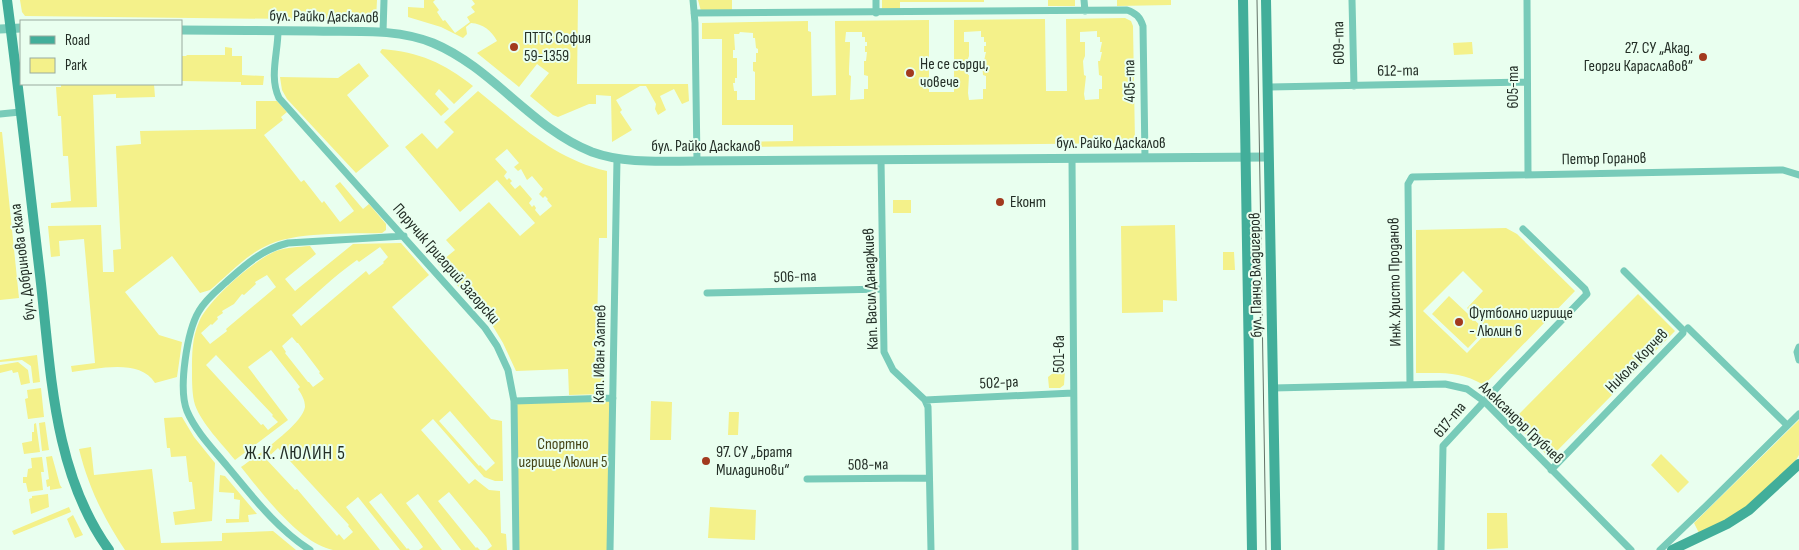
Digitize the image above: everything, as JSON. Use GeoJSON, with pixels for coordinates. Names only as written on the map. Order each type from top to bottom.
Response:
{"type":"FeatureCollection","features":[{"type":"Feature","properties":{"kind":"main road","name":"бул. Добринова скала"},"geometry":{"type":"LineString","coordinates":[[7,0],[5,28],[20,112],[59,431],[67,463],[80,499],[100,538],[109,550]]}},
{"type":"Feature","properties":{"kind":"main road","name":"бул. Панчо Владигеров"},"geometry":{"type":"LineString","coordinates":[[1243,0],[1252,550]]}},
{"type":"Feature","properties":{"kind":"main road","name":"бул. Панчо Владигеров"},"geometry":{"type":"LineString","coordinates":[[1266,0],[1276,550]]}},
{"type":"Feature","properties":{"kind":"main road"},"geometry":{"type":"LineString","coordinates":[[1672,550],[1726,524],[1749,510],[1799,464]]}},
{"type":"Feature","properties":{"kind":"street"},"geometry":{"type":"LineString","coordinates":[[383,32],[384,0]]}},
{"type":"Feature","properties":{"kind":"street"},"geometry":{"type":"LineString","coordinates":[[693,0],[696,161]]}},
{"type":"Feature","properties":{"kind":"street"},"geometry":{"type":"LineString","coordinates":[[876,0],[876,13]]}},
{"type":"Feature","properties":{"kind":"street"},"geometry":{"type":"LineString","coordinates":[[694,13],[1084,11],[1084,0]]}},
{"type":"Feature","properties":{"kind":"street","name":"609-та"},"geometry":{"type":"LineString","coordinates":[[1352,0],[1354,86]]}},
{"type":"Feature","properties":{"kind":"street","name":"605-та"},"geometry":{"type":"LineString","coordinates":[[1527,0],[1528,174]]}},
{"type":"Feature","properties":{"kind":"street","name":"405-та"},"geometry":{"type":"LineString","coordinates":[[1084,11],[1127,10],[1138,15],[1143,26],[1145,158]]}},
{"type":"Feature","properties":{"kind":"street"},"geometry":{"type":"LineString","coordinates":[[5,28],[20,28]]}},
{"type":"Feature","properties":{"kind":"street","name":"бул. Райко Даскалов"},"geometry":{"type":"LineString","coordinates":[[182,30],[383,32],[420,39],[467,62],[559,136],[593,152],[617,159],[696,161],[1268,157]]}},
{"type":"Feature","properties":{"kind":"street","name":"Поручик Григорий Загорски"},"geometry":{"type":"LineString","coordinates":[[278,31],[274,78],[279,98],[485,328],[497,346],[508,370],[514,401],[516,550]]}},
{"type":"Feature","properties":{"kind":"street","name":"612-та"},"geometry":{"type":"LineString","coordinates":[[1269,88],[1527,82]]}},
{"type":"Feature","properties":{"kind":"street"},"geometry":{"type":"LineString","coordinates":[[0,114],[20,112]]}},
{"type":"Feature","properties":{"kind":"street","name":"Кап. Иван Златев"},"geometry":{"type":"LineString","coordinates":[[610,550],[617,159]]}},
{"type":"Feature","properties":{"kind":"street","name":"501-ва"},"geometry":{"type":"LineString","coordinates":[[1072,159],[1075,550]]}},
{"type":"Feature","properties":{"kind":"street","name":"Кап. Васил Данаджиев"},"geometry":{"type":"LineString","coordinates":[[881,160],[884,352],[893,370],[925,400]]}},
{"type":"Feature","properties":{"kind":"street","name":"Петър Горанов"},"geometry":{"type":"LineString","coordinates":[[1410,179],[1417,176],[1783,170],[1799,175]]}},
{"type":"Feature","properties":{"kind":"street","name":"Инж. Христо Проданов"},"geometry":{"type":"LineString","coordinates":[[1410,179],[1408,184],[1410,385]]}},
{"type":"Feature","properties":{"kind":"street","name":"617-та"},"geometry":{"type":"LineString","coordinates":[[1441,550],[1443,446],[1587,294],[1585,289],[1523,229]]}},
{"type":"Feature","properties":{"kind":"street"},"geometry":{"type":"LineString","coordinates":[[310,550],[278,526],[256,502],[200,433],[187,410],[183,382],[191,329],[198,312],[213,294],[254,258],[272,247],[288,242],[404,236]]}},
{"type":"Feature","properties":{"kind":"street","name":"Никола Корчев"},"geometry":{"type":"LineString","coordinates":[[1551,470],[1683,333],[1681,328],[1624,271]]}},
{"type":"Feature","properties":{"kind":"street","name":"506-та"},"geometry":{"type":"LineString","coordinates":[[707,293],[883,289]]}},
{"type":"Feature","properties":{"kind":"street","name":"Никола Корчев"},"geometry":{"type":"LineString","coordinates":[[1688,328],[1787,425]]}},
{"type":"Feature","properties":{"kind":"street"},"geometry":{"type":"LineString","coordinates":[[1799,347],[1797,356],[1799,360]]}},
{"type":"Feature","properties":{"kind":"street","name":"Александър Грубчев"},"geometry":{"type":"LineString","coordinates":[[1273,388],[1445,384],[1467,389],[1485,402],[1631,550]]}},
{"type":"Feature","properties":{"kind":"street","name":"502-ра"},"geometry":{"type":"LineString","coordinates":[[925,400],[1074,393]]}},
{"type":"Feature","properties":{"kind":"street"},"geometry":{"type":"LineString","coordinates":[[514,401],[613,398]]}},
{"type":"Feature","properties":{"kind":"street"},"geometry":{"type":"LineString","coordinates":[[925,400],[928,407],[931,550]]}},
{"type":"Feature","properties":{"kind":"street"},"geometry":{"type":"LineString","coordinates":[[1660,550],[1799,414]]}},
{"type":"Feature","properties":{"kind":"street","name":"508-ма"},"geometry":{"type":"LineString","coordinates":[[807,479],[929,478]]}},
{"type":"Feature","properties":{"kind":"green space"},"geometry":{"type":"Polygon","coordinates":[[[20,0],[377,0],[376,20],[25,16],[22,12],[20,0]]]}},
{"type":"Feature","properties":{"kind":"green space"},"geometry":{"type":"Polygon","coordinates":[[[424,0],[435,0],[433,2],[439,10],[437,12],[455,33],[470,22],[467,17],[475,12],[471,7],[475,4],[472,0],[578,0],[577,84],[688,84],[689,101],[682,104],[674,89],[660,96],[666,110],[658,115],[655,109],[656,104],[646,86],[640,86],[616,100],[622,110],[620,112],[632,130],[612,142],[611,96],[596,95],[596,104],[589,104],[558,117],[553,115],[530,96],[549,73],[537,64],[519,87],[477,53],[497,41],[486,28],[471,23],[466,27],[467,34],[463,38],[441,27],[408,17],[408,7],[424,8],[424,0]]]}},
{"type":"Feature","properties":{"kind":"green space"},"geometry":{"type":"Polygon","coordinates":[[[698,0],[732,0],[732,10],[701,11],[698,0]]]}},
{"type":"Feature","properties":{"kind":"green space"},"geometry":{"type":"Polygon","coordinates":[[[882,0],[984,0],[984,2],[900,2],[900,10],[882,10],[882,0]]]}},
{"type":"Feature","properties":{"kind":"green space"},"geometry":{"type":"Polygon","coordinates":[[[1048,0],[1075,0],[1075,6],[1048,6],[1048,0]]]}},
{"type":"Feature","properties":{"kind":"green space"},"geometry":{"type":"Polygon","coordinates":[[[1117,0],[1171,0],[1171,5],[1117,6],[1117,0]]]}},
{"type":"Feature","properties":{"kind":"green space"},"geometry":{"type":"Polygon","coordinates":[[[1125,18],[1131,21],[1133,26],[1135,143],[730,147],[730,142],[793,141],[793,125],[722,125],[722,39],[702,39],[702,23],[808,21],[808,31],[811,32],[812,96],[836,95],[835,21],[929,20],[929,92],[954,92],[954,20],[1045,19],[1046,91],[1067,91],[1066,19],[1125,18]],[[981,31],[964,32],[964,42],[969,42],[967,61],[969,100],[983,99],[983,89],[986,89],[986,76],[983,75],[982,61],[984,61],[986,52],[984,52],[984,46],[986,46],[986,42],[984,42],[984,37],[981,37],[981,31]],[[1097,31],[1080,32],[1080,42],[1085,42],[1083,61],[1084,75],[1086,76],[1085,100],[1099,99],[1099,89],[1102,89],[1102,76],[1099,75],[1098,61],[1100,61],[1102,52],[1100,52],[1102,42],[1100,42],[1100,37],[1097,37],[1097,31]],[[740,32],[739,34],[734,34],[735,50],[733,50],[733,58],[737,58],[737,78],[735,78],[735,83],[733,83],[734,91],[737,91],[737,100],[755,100],[753,62],[756,62],[758,49],[756,48],[753,33],[740,32]],[[846,32],[845,42],[850,42],[850,100],[864,99],[864,89],[868,89],[868,76],[864,75],[864,61],[866,61],[867,52],[865,52],[865,46],[867,46],[867,42],[865,42],[865,37],[862,37],[862,32],[846,32]]]}},
{"type":"Feature","properties":{"kind":"green space"},"geometry":{"type":"Polygon","coordinates":[[[1472,42],[1473,54],[1454,55],[1453,43],[1472,42]]]}},
{"type":"Feature","properties":{"kind":"green space"},"geometry":{"type":"Polygon","coordinates":[[[225,47],[232,48],[232,56],[242,56],[242,75],[264,76],[263,85],[241,85],[241,82],[182,81],[182,56],[225,55],[225,47]]]}},
{"type":"Feature","properties":{"kind":"green space"},"geometry":{"type":"Polygon","coordinates":[[[382,49],[408,53],[430,60],[452,71],[473,86],[454,104],[439,89],[435,94],[449,109],[441,116],[380,52],[382,49]]]}},
{"type":"Feature","properties":{"kind":"green space"},"geometry":{"type":"Polygon","coordinates":[[[359,63],[369,76],[347,95],[389,146],[356,173],[287,99],[282,90],[280,77],[338,78],[359,63]]]}},
{"type":"Feature","properties":{"kind":"green space"},"geometry":{"type":"Polygon","coordinates":[[[61,85],[154,85],[155,97],[116,98],[116,94],[93,95],[97,207],[51,208],[51,203],[71,201],[68,156],[63,156],[61,116],[58,116],[56,87],[61,87],[61,85]]]}},
{"type":"Feature","properties":{"kind":"green space"},"geometry":{"type":"Polygon","coordinates":[[[478,91],[523,128],[554,149],[570,158],[607,171],[607,238],[599,238],[596,372],[604,373],[604,394],[569,395],[568,369],[516,371],[491,323],[438,264],[455,250],[446,240],[489,202],[520,236],[535,223],[497,180],[460,212],[405,147],[422,133],[437,149],[454,132],[444,122],[478,91]],[[507,149],[495,159],[507,172],[504,176],[507,180],[509,178],[512,181],[510,183],[515,189],[520,185],[532,199],[529,203],[532,207],[534,205],[535,210],[540,216],[552,206],[545,196],[543,198],[539,194],[543,189],[532,176],[527,180],[521,169],[518,171],[514,167],[519,163],[507,149]]]}},
{"type":"Feature","properties":{"kind":"green space"},"geometry":{"type":"Polygon","coordinates":[[[256,101],[277,101],[287,112],[281,117],[283,120],[264,135],[301,182],[304,180],[322,203],[324,201],[340,222],[354,211],[335,186],[340,182],[363,209],[369,204],[386,224],[386,230],[382,233],[305,236],[276,242],[257,251],[210,290],[200,293],[172,256],[125,292],[159,335],[182,342],[177,377],[155,383],[148,375],[139,370],[117,367],[72,372],[71,366],[95,363],[84,239],[59,241],[60,256],[51,257],[48,226],[101,225],[103,272],[114,272],[113,250],[121,249],[116,146],[141,144],[140,131],[256,129],[256,101]]]}},
{"type":"Feature","properties":{"kind":"green space"},"geometry":{"type":"Polygon","coordinates":[[[0,132],[2,132],[19,298],[0,300],[0,132]]]}},
{"type":"Feature","properties":{"kind":"green space"},"geometry":{"type":"Polygon","coordinates":[[[893,200],[911,200],[911,213],[893,213],[893,200]]]}},
{"type":"Feature","properties":{"kind":"green space"},"geometry":{"type":"Polygon","coordinates":[[[1175,225],[1177,301],[1163,300],[1163,312],[1122,313],[1121,226],[1175,225]]]}},
{"type":"Feature","properties":{"kind":"green space"},"geometry":{"type":"Polygon","coordinates":[[[1506,228],[1517,234],[1575,291],[1484,385],[1459,375],[1416,373],[1416,230],[1506,228]],[[1463,271],[1423,311],[1467,353],[1489,330],[1467,308],[1483,291],[1463,271]]]}},
{"type":"Feature","properties":{"kind":"green space"},"geometry":{"type":"Polygon","coordinates":[[[401,243],[429,275],[392,307],[491,419],[502,421],[503,481],[495,481],[484,477],[433,419],[421,430],[469,484],[475,479],[489,490],[500,491],[501,533],[506,534],[507,550],[487,550],[492,546],[487,538],[449,492],[438,501],[476,548],[480,550],[461,550],[418,494],[406,503],[442,550],[419,550],[423,547],[381,493],[369,502],[407,549],[410,550],[400,550],[358,497],[346,507],[380,550],[333,550],[307,538],[294,528],[270,503],[241,467],[287,431],[302,414],[305,407],[298,389],[300,387],[271,350],[248,367],[288,420],[235,460],[213,434],[198,412],[192,388],[194,340],[199,322],[204,313],[222,292],[244,272],[276,251],[310,246],[316,254],[285,279],[295,291],[353,244],[401,243]],[[380,247],[359,262],[357,260],[340,273],[292,315],[301,326],[366,271],[369,275],[384,263],[388,257],[380,247]],[[267,275],[255,282],[256,284],[244,295],[242,294],[234,304],[222,311],[223,313],[217,317],[218,319],[201,333],[210,344],[276,287],[267,275]],[[292,337],[282,346],[313,387],[324,379],[292,337]],[[216,355],[206,365],[261,425],[263,424],[268,430],[278,422],[216,355]],[[450,411],[439,421],[479,466],[486,471],[495,463],[450,411]],[[278,448],[266,459],[295,490],[297,489],[337,536],[339,534],[344,540],[353,532],[349,525],[278,448]]]}},
{"type":"Feature","properties":{"kind":"green space"},"geometry":{"type":"Polygon","coordinates":[[[1223,252],[1234,252],[1235,270],[1223,270],[1223,252]]]}},
{"type":"Feature","properties":{"kind":"green space"},"geometry":{"type":"Polygon","coordinates":[[[1638,294],[1675,331],[1550,458],[1512,421],[1638,294]]]}},
{"type":"Feature","properties":{"kind":"green space","name":"Футболно игрище - Люлин 6"},"geometry":{"type":"Polygon","coordinates":[[[1449,296],[1485,330],[1468,348],[1432,314],[1449,296]]]}},
{"type":"Feature","properties":{"kind":"green space"},"geometry":{"type":"Polygon","coordinates":[[[37,355],[40,382],[33,383],[31,366],[22,360],[0,362],[0,360],[37,355]]]}},
{"type":"Feature","properties":{"kind":"green space"},"geometry":{"type":"Polygon","coordinates":[[[18,362],[28,370],[30,383],[21,385],[18,372],[13,373],[12,370],[0,373],[0,365],[18,362]]]}},
{"type":"Feature","properties":{"kind":"green space"},"geometry":{"type":"Polygon","coordinates":[[[1057,370],[1065,370],[1064,385],[1060,388],[1049,388],[1048,377],[1057,370]]]}},
{"type":"Feature","properties":{"kind":"green space"},"geometry":{"type":"Polygon","coordinates":[[[41,388],[44,417],[28,419],[25,399],[28,398],[27,390],[41,388]]]}},
{"type":"Feature","properties":{"kind":"green space","name":"Спортно игрище Люлин 5"},"geometry":{"type":"Polygon","coordinates":[[[613,398],[610,550],[516,550],[514,401],[613,398]]]}},
{"type":"Feature","properties":{"kind":"green space"},"geometry":{"type":"Polygon","coordinates":[[[651,401],[672,402],[671,440],[650,440],[651,401]]]}},
{"type":"Feature","properties":{"kind":"green space"},"geometry":{"type":"Polygon","coordinates":[[[729,412],[739,412],[738,435],[728,435],[729,412]]]}},
{"type":"Feature","properties":{"kind":"green space"},"geometry":{"type":"Polygon","coordinates":[[[182,417],[194,437],[215,463],[212,521],[175,525],[173,512],[195,509],[192,482],[189,482],[186,456],[171,457],[170,448],[167,448],[164,418],[182,417]]]}},
{"type":"Feature","properties":{"kind":"green space"},"geometry":{"type":"Polygon","coordinates":[[[1799,420],[1799,455],[1794,463],[1747,507],[1725,521],[1699,533],[1694,523],[1799,420]]]}},
{"type":"Feature","properties":{"kind":"green space"},"geometry":{"type":"Polygon","coordinates":[[[45,422],[49,450],[42,451],[39,423],[45,422]]]}},
{"type":"Feature","properties":{"kind":"green space"},"geometry":{"type":"Polygon","coordinates":[[[36,423],[40,452],[24,454],[22,443],[32,441],[32,432],[34,432],[34,424],[36,423]]]}},
{"type":"Feature","properties":{"kind":"green space"},"geometry":{"type":"Polygon","coordinates":[[[91,447],[94,475],[152,469],[161,543],[222,541],[222,533],[273,531],[296,550],[125,550],[110,526],[87,476],[79,449],[91,447]]]}},
{"type":"Feature","properties":{"kind":"green space"},"geometry":{"type":"Polygon","coordinates":[[[1661,454],[1689,482],[1678,493],[1651,465],[1661,454]]]}},
{"type":"Feature","properties":{"kind":"green space"},"geometry":{"type":"Polygon","coordinates":[[[52,456],[62,488],[50,490],[50,486],[47,487],[46,480],[49,479],[46,457],[52,456]]]}},
{"type":"Feature","properties":{"kind":"green space"},"geometry":{"type":"Polygon","coordinates":[[[42,457],[44,472],[41,472],[43,490],[28,492],[26,483],[23,483],[23,477],[27,477],[28,469],[32,468],[31,458],[42,457]]]}},
{"type":"Feature","properties":{"kind":"green space"},"geometry":{"type":"Polygon","coordinates":[[[220,475],[225,476],[257,514],[248,515],[249,522],[226,523],[226,519],[239,519],[240,500],[234,499],[234,493],[219,492],[220,475]]]}},
{"type":"Feature","properties":{"kind":"green space"},"geometry":{"type":"Polygon","coordinates":[[[48,494],[49,507],[31,514],[29,499],[32,496],[48,494]]]}},
{"type":"Feature","properties":{"kind":"green space"},"geometry":{"type":"Polygon","coordinates":[[[69,507],[71,512],[14,535],[12,531],[69,507]]]}},
{"type":"Feature","properties":{"kind":"green space"},"geometry":{"type":"Polygon","coordinates":[[[710,507],[756,510],[755,540],[708,538],[710,507]]]}},
{"type":"Feature","properties":{"kind":"green space"},"geometry":{"type":"Polygon","coordinates":[[[1487,513],[1507,513],[1508,548],[1487,549],[1487,513]]]}},
{"type":"Feature","properties":{"kind":"green space"},"geometry":{"type":"Polygon","coordinates":[[[73,515],[83,535],[75,538],[67,519],[73,515]]]}},
{"type":"Feature","properties":{"kind":"tram line"},"geometry":{"type":"LineString","coordinates":[[1257,0],[1266,550]]}},
{"type":"Feature","properties":{"kind":"place","name":"ПТТС София 59-1359"},"geometry":{"type":"Point","coordinates":[514,47]}},
{"type":"Feature","properties":{"kind":"place","name":"27. СУ „Акад. Георги Караславов“"},"geometry":{"type":"Point","coordinates":[1703,57]}},
{"type":"Feature","properties":{"kind":"place","name":"Не се сърди, човече"},"geometry":{"type":"Point","coordinates":[910,73]}},
{"type":"Feature","properties":{"kind":"place","name":"Еконт"},"geometry":{"type":"Point","coordinates":[1000,202]}},
{"type":"Feature","properties":{"kind":"place","name":"Футболно игрище - Люлин 6"},"geometry":{"type":"Point","coordinates":[1459,322]}},
{"type":"Feature","properties":{"kind":"place","name":"97. СУ „Братя Миладинови“"},"geometry":{"type":"Point","coordinates":[706,461]}},
{"type":"Feature","properties":{"kind":"district","name":"Ж.К. ЛЮЛИН 5"},"geometry":{"type":"Point","coordinates":[295,453]}}]}
